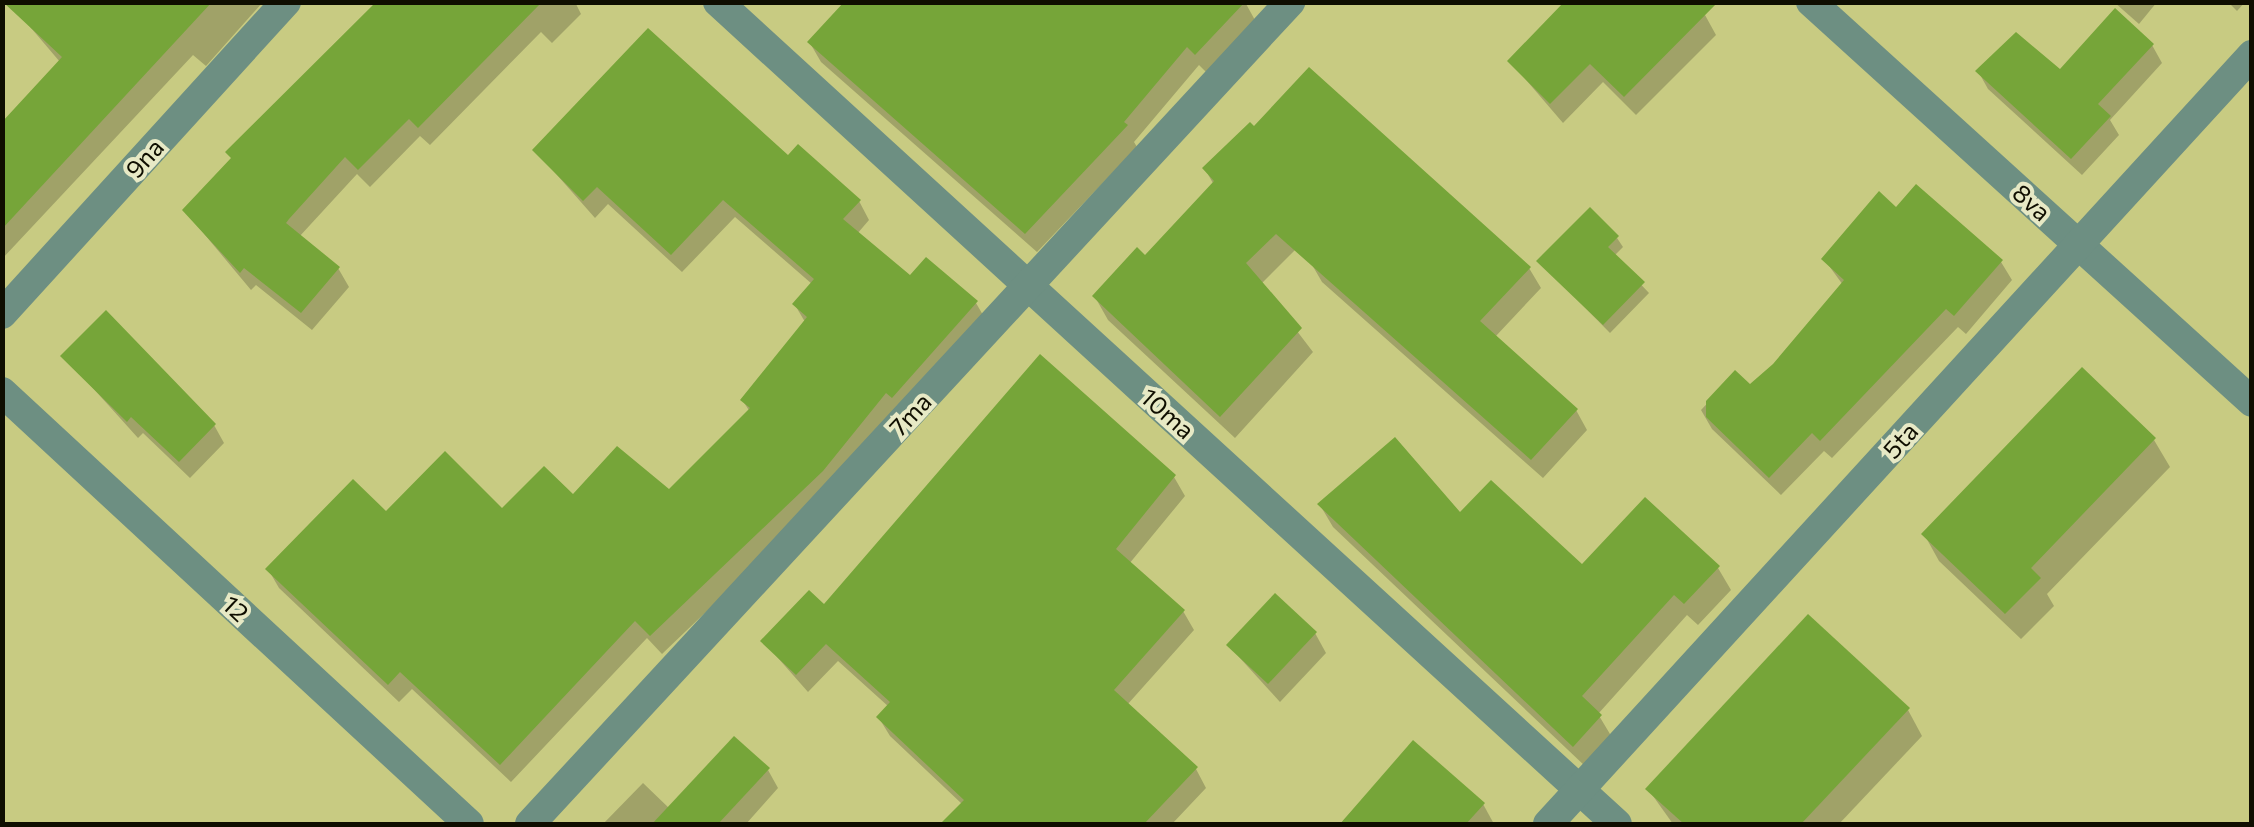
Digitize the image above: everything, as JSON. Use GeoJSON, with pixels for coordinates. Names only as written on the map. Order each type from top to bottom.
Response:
{"type":"FeatureCollection","features":[{"type":"Feature","properties":{"kind":"street","name":"9na"},"geometry":{"type":"LineString","coordinates":[[2,314],[286,2]]}},
{"type":"Feature","properties":{"kind":"street","name":"10ma"},"geometry":{"type":"LineString","coordinates":[[718,2],[1617,824]]}},
{"type":"Feature","properties":{"kind":"street","name":"7ma"},"geometry":{"type":"LineString","coordinates":[[530,824],[1290,2]]}},
{"type":"Feature","properties":{"kind":"street","name":"8va"},"geometry":{"type":"LineString","coordinates":[[1811,2],[2252,402]]}},
{"type":"Feature","properties":{"kind":"street","name":"5ta"},"geometry":{"type":"LineString","coordinates":[[1548,824],[2252,56]]}},
{"type":"Feature","properties":{"kind":"street","name":"12"},"geometry":{"type":"LineString","coordinates":[[2,392],[469,824]]}},
{"type":"Feature","properties":{"kind":"building"},"geometry":{"type":"Polygon","coordinates":[[[3,2],[212,2],[2,229],[2,122],[62,57],[3,2]]]}},
{"type":"Feature","properties":{"kind":"building"},"geometry":{"type":"Polygon","coordinates":[[[376,2],[542,2],[418,128],[409,119],[358,170],[345,157],[289,219],[286,223],[340,267],[301,313],[244,268],[240,273],[182,210],[231,158],[225,152],[376,2]]]}},
{"type":"Feature","properties":{"kind":"building"},"geometry":{"type":"Polygon","coordinates":[[[844,2],[1245,2],[1195,55],[1187,47],[1124,122],[1128,125],[1025,234],[807,42],[844,2]]]}},
{"type":"Feature","properties":{"kind":"building"},"geometry":{"type":"Polygon","coordinates":[[[1564,2],[1718,2],[1624,97],[1590,64],[1550,104],[1507,61],[1564,2]]]}},
{"type":"Feature","properties":{"kind":"building"},"geometry":{"type":"Polygon","coordinates":[[[2115,8],[2154,44],[2098,104],[2111,116],[2071,159],[1975,71],[2016,32],[2060,69],[2115,8]]]}},
{"type":"Feature","properties":{"kind":"building"},"geometry":{"type":"Polygon","coordinates":[[[648,28],[788,155],[798,144],[861,200],[843,219],[910,275],[926,257],[978,301],[892,398],[886,393],[823,471],[650,636],[635,621],[500,765],[400,672],[388,685],[265,569],[353,479],[386,511],[445,451],[502,508],[544,466],[573,494],[617,446],[669,489],[750,408],[740,400],[807,317],[792,304],[814,279],[723,200],[671,255],[597,187],[583,201],[532,150],[648,28]]]}},
{"type":"Feature","properties":{"kind":"building"},"geometry":{"type":"Polygon","coordinates":[[[1309,67],[1531,267],[1480,321],[1578,409],[1531,460],[1276,234],[1246,263],[1302,328],[1220,417],[1092,296],[1137,247],[1145,255],[1214,181],[1202,168],[1250,122],[1254,126],[1309,67]]]}},
{"type":"Feature","properties":{"kind":"building"},"geometry":{"type":"Polygon","coordinates":[[[1916,184],[2003,260],[1954,316],[1946,309],[1820,441],[1812,433],[1769,478],[1706,417],[1706,401],[1735,370],[1750,384],[1773,364],[1844,280],[1821,259],[1879,191],[1896,207],[1916,184]]]}},
{"type":"Feature","properties":{"kind":"building"},"geometry":{"type":"Polygon","coordinates":[[[1590,207],[1619,236],[1608,247],[1645,282],[1603,325],[1536,261],[1590,207]]]}},
{"type":"Feature","properties":{"kind":"building"},"geometry":{"type":"Polygon","coordinates":[[[106,310],[216,424],[179,462],[131,417],[127,422],[60,356],[106,310]]]}},
{"type":"Feature","properties":{"kind":"building"},"geometry":{"type":"Polygon","coordinates":[[[1040,354],[1176,475],[1116,549],[1185,610],[1114,690],[1198,767],[1144,824],[940,824],[964,800],[876,717],[890,702],[826,644],[796,675],[760,641],[809,590],[824,604],[1040,354]]]}},
{"type":"Feature","properties":{"kind":"building"},"geometry":{"type":"Polygon","coordinates":[[[2082,367],[2156,438],[2031,568],[2041,578],[2005,614],[1921,534],[2082,367]]]}},
{"type":"Feature","properties":{"kind":"building"},"geometry":{"type":"Polygon","coordinates":[[[1395,437],[1460,512],[1491,480],[1582,564],[1645,497],[1720,566],[1684,604],[1674,595],[1582,696],[1602,715],[1573,747],[1317,504],[1395,437]]]}},
{"type":"Feature","properties":{"kind":"building"},"geometry":{"type":"Polygon","coordinates":[[[1275,593],[1317,632],[1268,684],[1226,645],[1275,593]]]}},
{"type":"Feature","properties":{"kind":"building"},"geometry":{"type":"Polygon","coordinates":[[[1808,614],[1910,708],[1801,824],[1684,824],[1645,789],[1808,614]]]}},
{"type":"Feature","properties":{"kind":"building"},"geometry":{"type":"Polygon","coordinates":[[[734,736],[770,768],[718,824],[652,824],[734,736]]]}},
{"type":"Feature","properties":{"kind":"building"},"geometry":{"type":"Polygon","coordinates":[[[1413,740],[1485,803],[1466,824],[1340,824],[1413,740]]]}}]}
